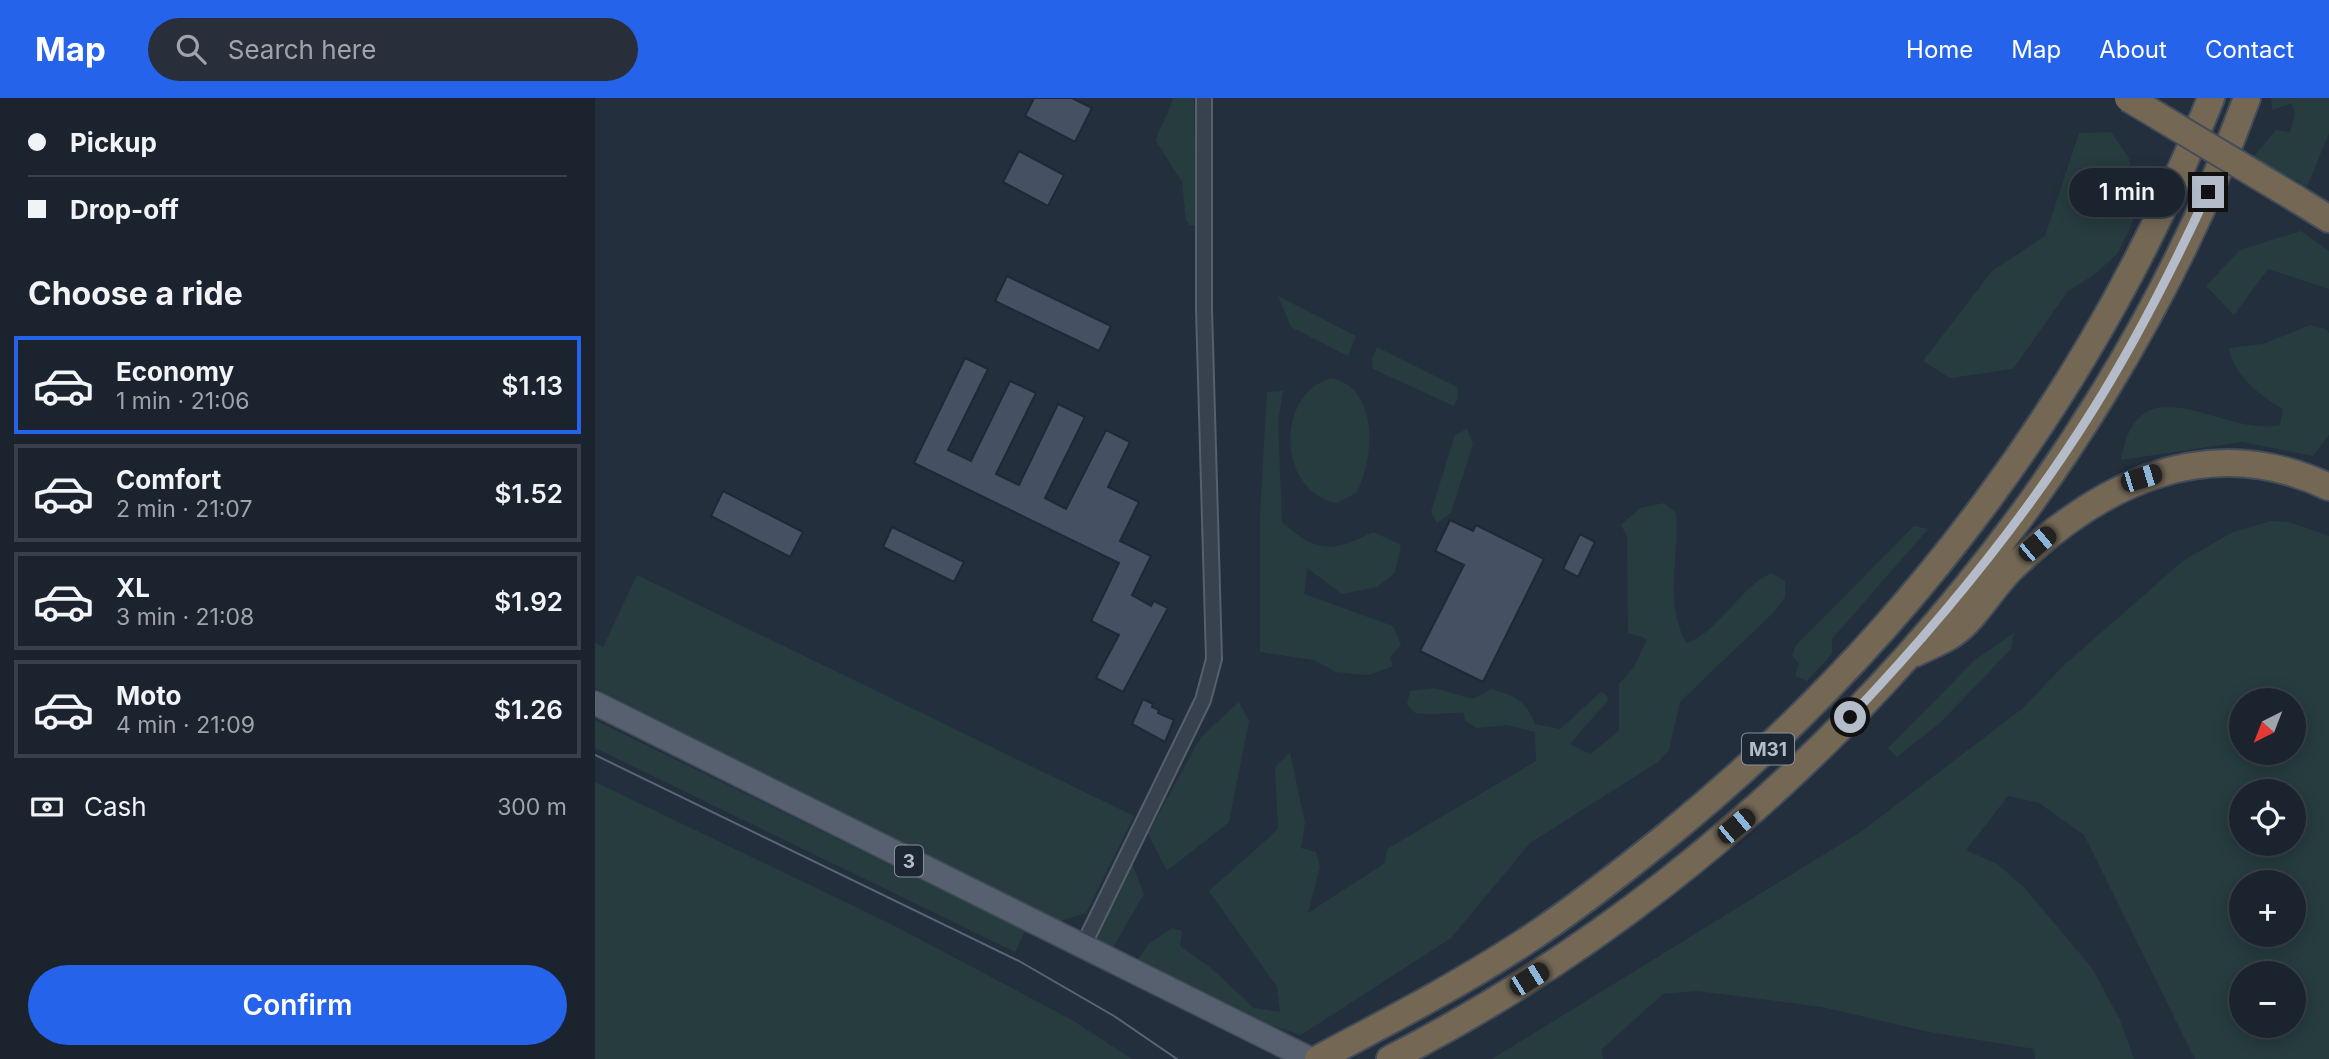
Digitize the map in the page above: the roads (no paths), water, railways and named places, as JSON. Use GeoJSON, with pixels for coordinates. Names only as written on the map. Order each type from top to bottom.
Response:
{"type":"FeatureCollection","features":[{"type":"Feature","properties":{"kind":"highway"},"geometry":{"type":"LineString","coordinates":[[2127,98],[2329,219]]}},
{"type":"Feature","properties":{"kind":"highway","name":"M31"},"geometry":{"type":"LineString","coordinates":[[1318,1059],[1475,973],[1526,941],[1621,873],[1749,767],[1879,635],[1965,532],[2065,389],[2151,236],[2211,98]]}},
{"type":"Feature","properties":{"kind":"highway","name":"M31"},"geometry":{"type":"LineString","coordinates":[[1390,1059],[1444,1031],[1550,965],[1642,902],[1718,842],[1803,766],[1907,657],[2036,494],[2094,408],[2178,258],[2247,98]]}},
{"type":"Feature","properties":{"kind":"highway"},"geometry":{"type":"LineString","coordinates":[[1907,657],[1954,633],[2010,570],[2060,525],[2096,500],[2141,478],[2181,467],[2235,464],[2298,474],[2329,487]]}},
{"type":"Feature","properties":{"kind":"main road","name":"3"},"geometry":{"type":"LineString","coordinates":[[595,703],[1082,948],[1310,1059]]}},
{"type":"Feature","properties":{"kind":"street"},"geometry":{"type":"LineString","coordinates":[[1082,948],[1203,700],[1214,659],[1204,309],[1204,98]]}},
{"type":"Feature","properties":{"kind":"tram line"},"geometry":{"type":"LineString","coordinates":[[595,755],[1019,961],[1114,1016],[1177,1059]]}}]}
